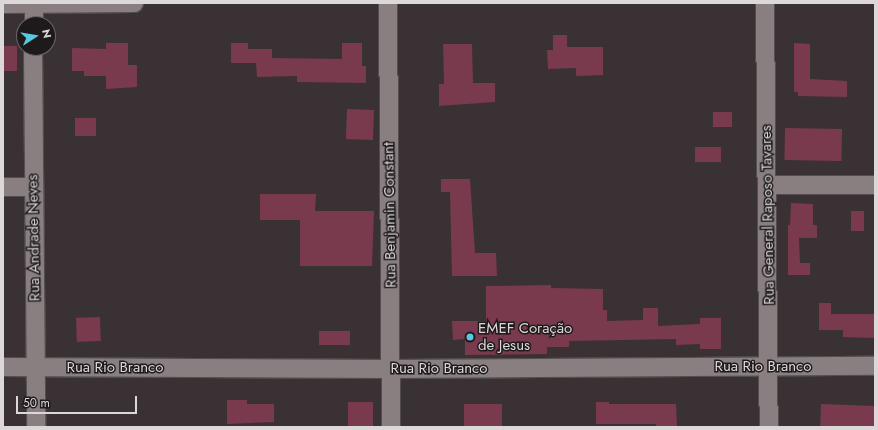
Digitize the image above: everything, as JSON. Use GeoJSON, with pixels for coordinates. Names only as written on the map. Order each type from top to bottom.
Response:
{"type":"FeatureCollection","features":[{"type":"Feature","properties":{"kind":"street"},"geometry":{"type":"LineString","coordinates":[[34,3],[34,16]]}},
{"type":"Feature","properties":{"kind":"street"},"geometry":{"type":"LineString","coordinates":[[3,4],[134,3]]}},
{"type":"Feature","properties":{"kind":"street","name":"Rua Benjamin Constant"},"geometry":{"type":"LineString","coordinates":[[388,3],[392,369],[391,427]]}},
{"type":"Feature","properties":{"kind":"street","name":"Rua General Raposo Tavares"},"geometry":{"type":"LineString","coordinates":[[765,3],[770,367],[769,427]]}},
{"type":"Feature","properties":{"kind":"street","name":"Rua Andrade Neves"},"geometry":{"type":"LineString","coordinates":[[33,56],[32,187],[36,427]]}},
{"type":"Feature","properties":{"kind":"street"},"geometry":{"type":"LineString","coordinates":[[768,185],[875,185]]}},
{"type":"Feature","properties":{"kind":"street"},"geometry":{"type":"LineString","coordinates":[[3,186],[32,187]]}},
{"type":"Feature","properties":{"kind":"street","name":"Rua Rio Branco"},"geometry":{"type":"LineString","coordinates":[[3,367],[392,369],[875,366]]}},
{"type":"Feature","properties":{"kind":"building"},"geometry":{"type":"Polygon","coordinates":[[[553,35],[567,35],[567,47],[603,47],[603,75],[576,76],[576,68],[548,69],[547,50],[553,50],[553,35]]]}},
{"type":"Feature","properties":{"kind":"building"},"geometry":{"type":"Polygon","coordinates":[[[106,43],[128,43],[128,65],[137,65],[137,87],[106,89],[106,76],[84,76],[84,71],[72,71],[72,48],[106,49],[106,43]]]}},
{"type":"Feature","properties":{"kind":"building"},"geometry":{"type":"Polygon","coordinates":[[[231,43],[248,43],[248,49],[272,49],[272,58],[342,59],[342,43],[362,43],[362,66],[366,66],[366,83],[297,82],[297,76],[257,77],[256,63],[231,63],[231,43]]]}},
{"type":"Feature","properties":{"kind":"building"},"geometry":{"type":"Polygon","coordinates":[[[794,43],[810,44],[810,79],[847,81],[847,97],[798,96],[798,92],[794,92],[794,43]]]}},
{"type":"Feature","properties":{"kind":"building"},"geometry":{"type":"Polygon","coordinates":[[[443,44],[472,44],[473,83],[495,83],[495,102],[439,106],[439,84],[444,84],[443,44]]]}},
{"type":"Feature","properties":{"kind":"building"},"geometry":{"type":"Polygon","coordinates":[[[3,46],[16,46],[17,71],[3,71],[3,46]]]}},
{"type":"Feature","properties":{"kind":"building"},"geometry":{"type":"Polygon","coordinates":[[[347,109],[374,110],[373,140],[346,139],[347,109]]]}},
{"type":"Feature","properties":{"kind":"building"},"geometry":{"type":"Polygon","coordinates":[[[713,112],[732,112],[732,127],[713,127],[713,112]]]}},
{"type":"Feature","properties":{"kind":"building"},"geometry":{"type":"Polygon","coordinates":[[[75,118],[96,118],[96,136],[75,136],[75,118]]]}},
{"type":"Feature","properties":{"kind":"building"},"geometry":{"type":"Polygon","coordinates":[[[785,128],[842,129],[841,161],[784,160],[785,128]]]}},
{"type":"Feature","properties":{"kind":"building"},"geometry":{"type":"Polygon","coordinates":[[[695,147],[721,147],[721,162],[695,162],[695,147]]]}},
{"type":"Feature","properties":{"kind":"building"},"geometry":{"type":"Polygon","coordinates":[[[441,179],[470,179],[475,253],[496,253],[497,276],[452,276],[450,192],[441,192],[441,179]]]}},
{"type":"Feature","properties":{"kind":"building"},"geometry":{"type":"Polygon","coordinates":[[[260,194],[316,194],[315,211],[374,211],[372,266],[300,266],[300,220],[260,220],[260,194]]]}},
{"type":"Feature","properties":{"kind":"building"},"geometry":{"type":"Polygon","coordinates":[[[791,203],[813,204],[813,225],[817,225],[817,238],[799,238],[800,263],[810,263],[810,275],[788,275],[788,225],[790,225],[791,203]]]}},
{"type":"Feature","properties":{"kind":"building"},"geometry":{"type":"Polygon","coordinates":[[[851,211],[864,211],[864,231],[851,231],[851,211]]]}},
{"type":"Feature","properties":{"kind":"building"},"geometry":{"type":"Polygon","coordinates":[[[551,285],[551,288],[603,289],[603,310],[607,310],[607,321],[643,320],[643,308],[658,308],[658,326],[700,324],[700,318],[721,318],[721,349],[700,349],[700,344],[676,345],[676,339],[569,341],[569,347],[547,347],[547,354],[465,355],[465,339],[453,340],[452,321],[486,321],[486,286],[551,285]]]}},
{"type":"Feature","properties":{"kind":"building"},"geometry":{"type":"Polygon","coordinates":[[[819,303],[831,303],[831,314],[875,314],[875,338],[843,337],[843,330],[819,330],[819,303]]]}},
{"type":"Feature","properties":{"kind":"building"},"geometry":{"type":"Polygon","coordinates":[[[100,317],[101,341],[77,342],[76,318],[100,317]]]}},
{"type":"Feature","properties":{"kind":"building"},"geometry":{"type":"Polygon","coordinates":[[[319,331],[350,331],[350,345],[319,345],[319,331]]]}},
{"type":"Feature","properties":{"kind":"building"},"geometry":{"type":"Polygon","coordinates":[[[227,400],[247,400],[247,404],[274,404],[274,422],[227,424],[227,400]]]}},
{"type":"Feature","properties":{"kind":"building"},"geometry":{"type":"Polygon","coordinates":[[[348,402],[373,402],[373,427],[348,427],[348,402]]]}},
{"type":"Feature","properties":{"kind":"building"},"geometry":{"type":"Polygon","coordinates":[[[596,402],[609,402],[609,404],[676,404],[677,427],[656,427],[656,424],[596,424],[596,402]]]}},
{"type":"Feature","properties":{"kind":"building"},"geometry":{"type":"Polygon","coordinates":[[[464,404],[502,404],[502,427],[464,427],[464,404]]]}},
{"type":"Feature","properties":{"kind":"building"},"geometry":{"type":"Polygon","coordinates":[[[821,404],[875,406],[874,427],[820,427],[821,404]]]}},
{"type":"Feature","properties":{"kind":"place","name":"EMEF Coração de Jesus"},"geometry":{"type":"Point","coordinates":[470,337]}}]}
